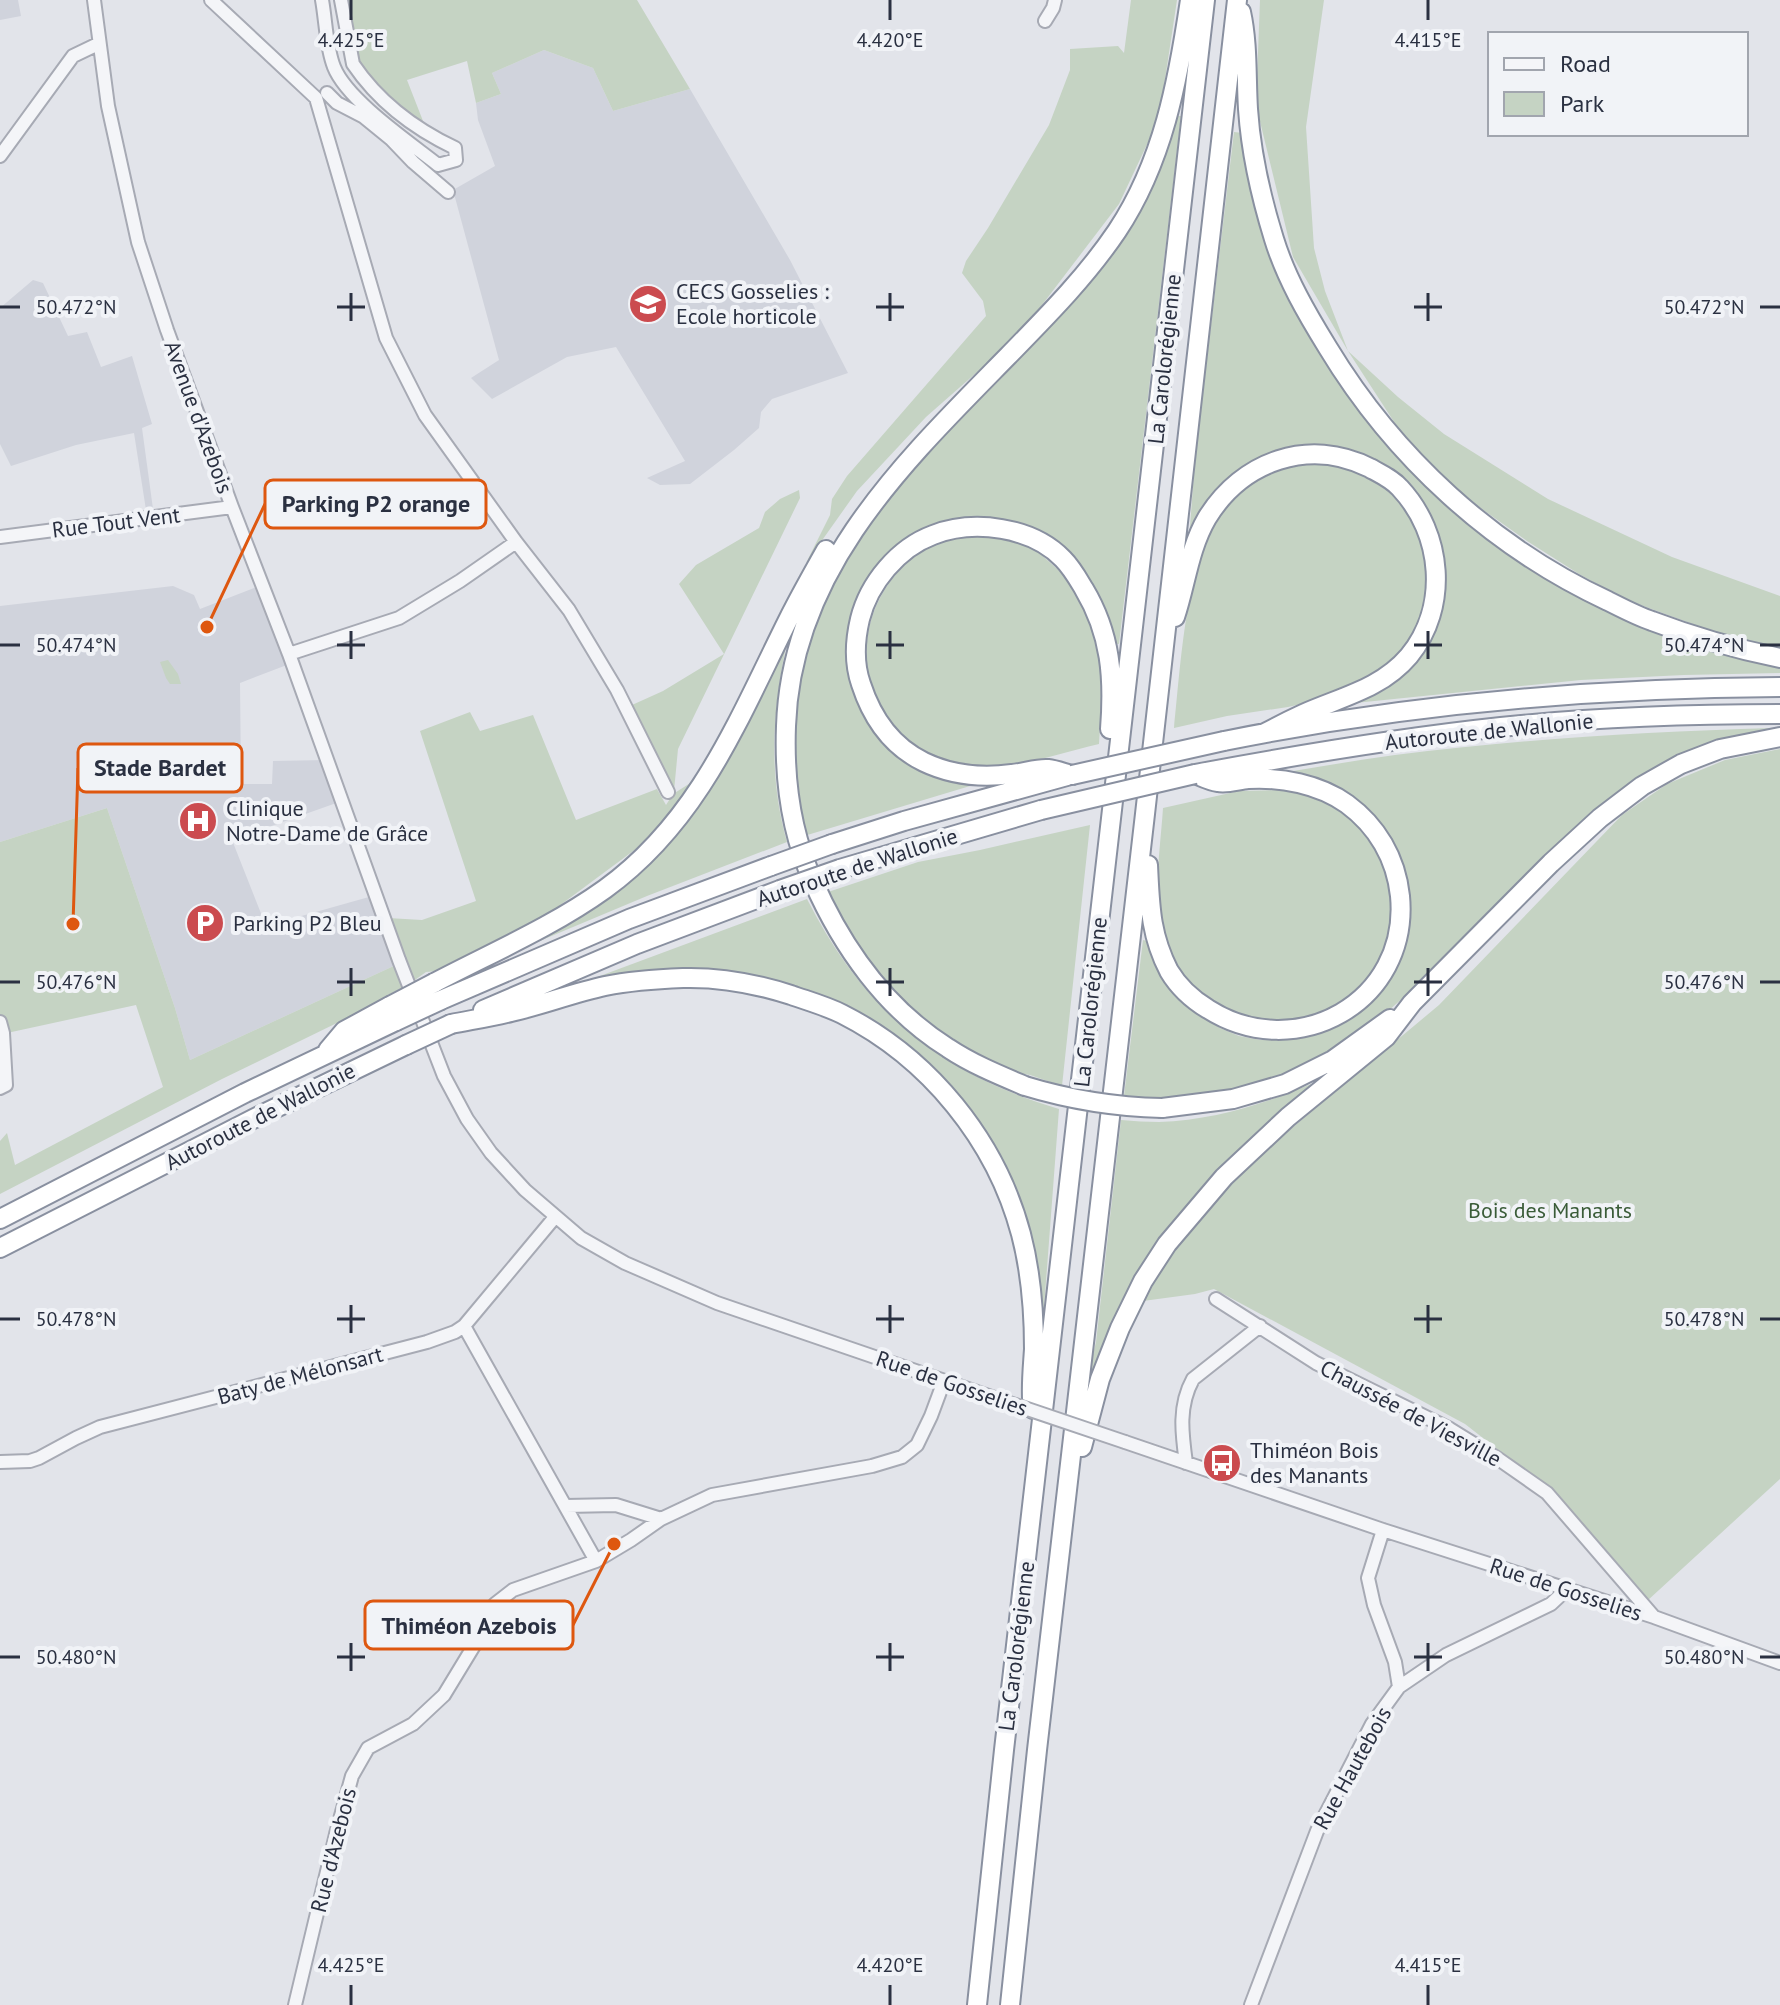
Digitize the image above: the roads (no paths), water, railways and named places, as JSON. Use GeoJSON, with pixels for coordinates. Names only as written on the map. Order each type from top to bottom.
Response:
{"type":"FeatureCollection","features":[{"type":"Feature","properties":{"kind":"highway"},"geometry":{"type":"LineString","coordinates":[[1190,0],[1181,63],[1158,149],[1139,192],[1117,230],[1081,279],[869,506],[836,557],[818,593],[802,633],[791,674],[786,715],[787,783],[801,854],[828,916],[851,953],[875,985],[910,1018],[946,1048],[986,1069],[1061,1097],[1123,1107],[1162,1108],[1233,1099],[1285,1084],[1333,1060],[1412,1003]]}},
{"type":"Feature","properties":{"kind":"highway","name":"La Carolorégienne"},"geometry":{"type":"LineString","coordinates":[[977,2005],[1205,0]]}},
{"type":"Feature","properties":{"kind":"highway"},"geometry":{"type":"LineString","coordinates":[[1238,0],[1245,33],[1248,111],[1255,171],[1275,242],[1302,306],[1340,368],[1383,426],[1428,476],[1534,561],[1588,592],[1649,620],[1728,647],[1780,658]]}},
{"type":"Feature","properties":{"kind":"highway","name":"La Carolorégienne"},"geometry":{"type":"LineString","coordinates":[[1010,2005],[1238,0]]}},
{"type":"Feature","properties":{"kind":"highway"},"geometry":{"type":"LineString","coordinates":[[1162,655],[1197,538],[1208,517],[1242,478],[1282,458],[1311,454],[1360,463],[1386,476],[1401,488],[1427,532],[1435,557],[1437,581],[1432,613],[1410,654],[1396,669],[1372,686],[1304,713],[1265,733]]}},
{"type":"Feature","properties":{"kind":"highway"},"geometry":{"type":"LineString","coordinates":[[437,991],[605,889],[647,854],[677,822],[710,775],[826,551],[849,518],[869,506]]}},
{"type":"Feature","properties":{"kind":"highway"},"geometry":{"type":"LineString","coordinates":[[1045,775],[949,772],[922,761],[898,745],[882,729],[867,703],[858,676],[856,651],[863,606],[872,588],[898,557],[933,535],[961,528],[992,528],[1021,533],[1063,559],[1077,578],[1096,613],[1108,649],[1111,672],[1109,735],[1115,788]]}},
{"type":"Feature","properties":{"kind":"highway","name":"Autoroute de Wallonie"},"geometry":{"type":"LineString","coordinates":[[0,1219],[325,1054],[344,1031],[393,1013],[437,991],[832,844],[1045,775],[1072,775],[1265,733],[1374,715],[1499,700],[1612,691],[1780,687]]}},
{"type":"Feature","properties":{"kind":"highway","name":"Autoroute de Wallonie"},"geometry":{"type":"LineString","coordinates":[[0,1248],[255,1118],[451,1024],[637,944],[840,869],[1041,810],[1195,774],[1221,776],[1378,742],[1614,718],[1780,714]]}},
{"type":"Feature","properties":{"kind":"highway"},"geometry":{"type":"LineString","coordinates":[[1063,1532],[1100,1379],[1120,1328],[1143,1281],[1167,1244],[1224,1177],[1288,1117],[1386,1037],[1412,1003],[1600,818],[1642,786],[1681,764],[1720,749],[1780,737]]}},
{"type":"Feature","properties":{"kind":"highway"},"geometry":{"type":"LineString","coordinates":[[1145,814],[1150,915],[1158,946],[1171,974],[1185,991],[1234,1023],[1254,1029],[1295,1030],[1337,1015],[1371,988],[1385,969],[1397,936],[1400,901],[1394,865],[1387,850],[1362,817],[1345,802],[1318,789],[1292,781],[1221,776]]}},
{"type":"Feature","properties":{"kind":"highway"},"geometry":{"type":"LineString","coordinates":[[451,1024],[512,1012],[608,985],[686,978],[766,987],[841,1013],[874,1033],[905,1056],[957,1108],[977,1135],[1001,1180],[1021,1234],[1028,1269],[1033,1315],[1032,1405],[1041,1430]]}},
{"type":"Feature","properties":{"kind":"street","name":"Avenue d'Azebois"},"geometry":{"type":"LineString","coordinates":[[94,0],[108,106],[138,242],[167,330],[289,654],[398,957]]}},
{"type":"Feature","properties":{"kind":"street"},"geometry":{"type":"LineString","coordinates":[[211,0],[322,96],[364,117],[448,192]]}},
{"type":"Feature","properties":{"kind":"street"},"geometry":{"type":"LineString","coordinates":[[322,0],[333,64],[339,79],[375,115],[438,165],[456,160],[455,148],[429,136],[399,115],[353,64],[341,0]]}},
{"type":"Feature","properties":{"kind":"street"},"geometry":{"type":"LineString","coordinates":[[1045,21],[1055,0]]}},
{"type":"Feature","properties":{"kind":"street"},"geometry":{"type":"LineString","coordinates":[[0,156],[73,56],[98,44]]}},
{"type":"Feature","properties":{"kind":"street"},"geometry":{"type":"LineString","coordinates":[[322,96],[353,64]]}},
{"type":"Feature","properties":{"kind":"street"},"geometry":{"type":"LineString","coordinates":[[322,96],[386,338],[425,415],[569,610],[617,690],[668,792]]}},
{"type":"Feature","properties":{"kind":"street","name":"Rue Tout Vent"},"geometry":{"type":"LineString","coordinates":[[0,537],[232,507]]}},
{"type":"Feature","properties":{"kind":"street"},"geometry":{"type":"LineString","coordinates":[[289,654],[399,618],[516,542]]}},
{"type":"Feature","properties":{"kind":"street","name":"Rue de Gosselies"},"geometry":{"type":"LineString","coordinates":[[398,957],[444,1076],[467,1119],[491,1153],[555,1217],[581,1238],[625,1263],[717,1303],[1383,1530],[1654,1617],[1780,1663]]}},
{"type":"Feature","properties":{"kind":"street"},"geometry":{"type":"LineString","coordinates":[[0,1022],[3,1033],[3,1086]]}},
{"type":"Feature","properties":{"kind":"street","name":"Baty de Mélonsart"},"geometry":{"type":"LineString","coordinates":[[0,1462],[30,1461],[100,1427],[427,1342],[455,1332],[464,1326],[555,1217]]}},
{"type":"Feature","properties":{"kind":"street","name":"Chaussée de Viesville"},"geometry":{"type":"LineString","coordinates":[[1216,1299],[1316,1363],[1450,1429],[1547,1493],[1654,1617]]}},
{"type":"Feature","properties":{"kind":"street"},"geometry":{"type":"LineString","coordinates":[[464,1326],[596,1561]]}},
{"type":"Feature","properties":{"kind":"street"},"geometry":{"type":"LineString","coordinates":[[1186,1463],[1182,1435],[1187,1390],[1193,1379],[1260,1326]]}},
{"type":"Feature","properties":{"kind":"street","name":"Rue d'Azebois"},"geometry":{"type":"LineString","coordinates":[[295,2005],[352,1776],[368,1748],[413,1724],[444,1695],[495,1604],[513,1590],[596,1561],[661,1519],[712,1495],[872,1466],[902,1457],[917,1445],[944,1381]]}},
{"type":"Feature","properties":{"kind":"street"},"geometry":{"type":"LineString","coordinates":[[566,1506],[616,1505],[661,1519]]}},
{"type":"Feature","properties":{"kind":"street","name":"Rue Hautebois"},"geometry":{"type":"LineString","coordinates":[[1251,2005],[1317,1831],[1372,1724],[1399,1687],[1395,1662],[1374,1605],[1368,1578],[1383,1530]]}},
{"type":"Feature","properties":{"kind":"street"},"geometry":{"type":"LineString","coordinates":[[1399,1687],[1446,1655],[1551,1604],[1567,1589]]}},
{"type":"Feature","properties":{"kind":"place","name":"CECS Gosselies : Ecole horticole"},"geometry":{"type":"Point","coordinates":[648,304]}},
{"type":"Feature","properties":{"kind":"place","name":"Parking P2 orange"},"geometry":{"type":"Point","coordinates":[207,627]}},
{"type":"Feature","properties":{"kind":"place","name":"Clinique Notre-Dame de Grâce"},"geometry":{"type":"Point","coordinates":[198,821]}},
{"type":"Feature","properties":{"kind":"place","name":"Parking P2 Bleu"},"geometry":{"type":"Point","coordinates":[205,923]}},
{"type":"Feature","properties":{"kind":"place","name":"Stade Bardet"},"geometry":{"type":"Point","coordinates":[73,924]}},
{"type":"Feature","properties":{"kind":"place","name":"Thiméon Bois des Manants"},"geometry":{"type":"Point","coordinates":[1222,1463]}},
{"type":"Feature","properties":{"kind":"place","name":"Thiméon Azebois"},"geometry":{"type":"Point","coordinates":[614,1544]}},
{"type":"Feature","properties":{"kind":"park label","name":"Bois des Manants"},"geometry":{"type":"Point","coordinates":[1550,1210]}}]}
